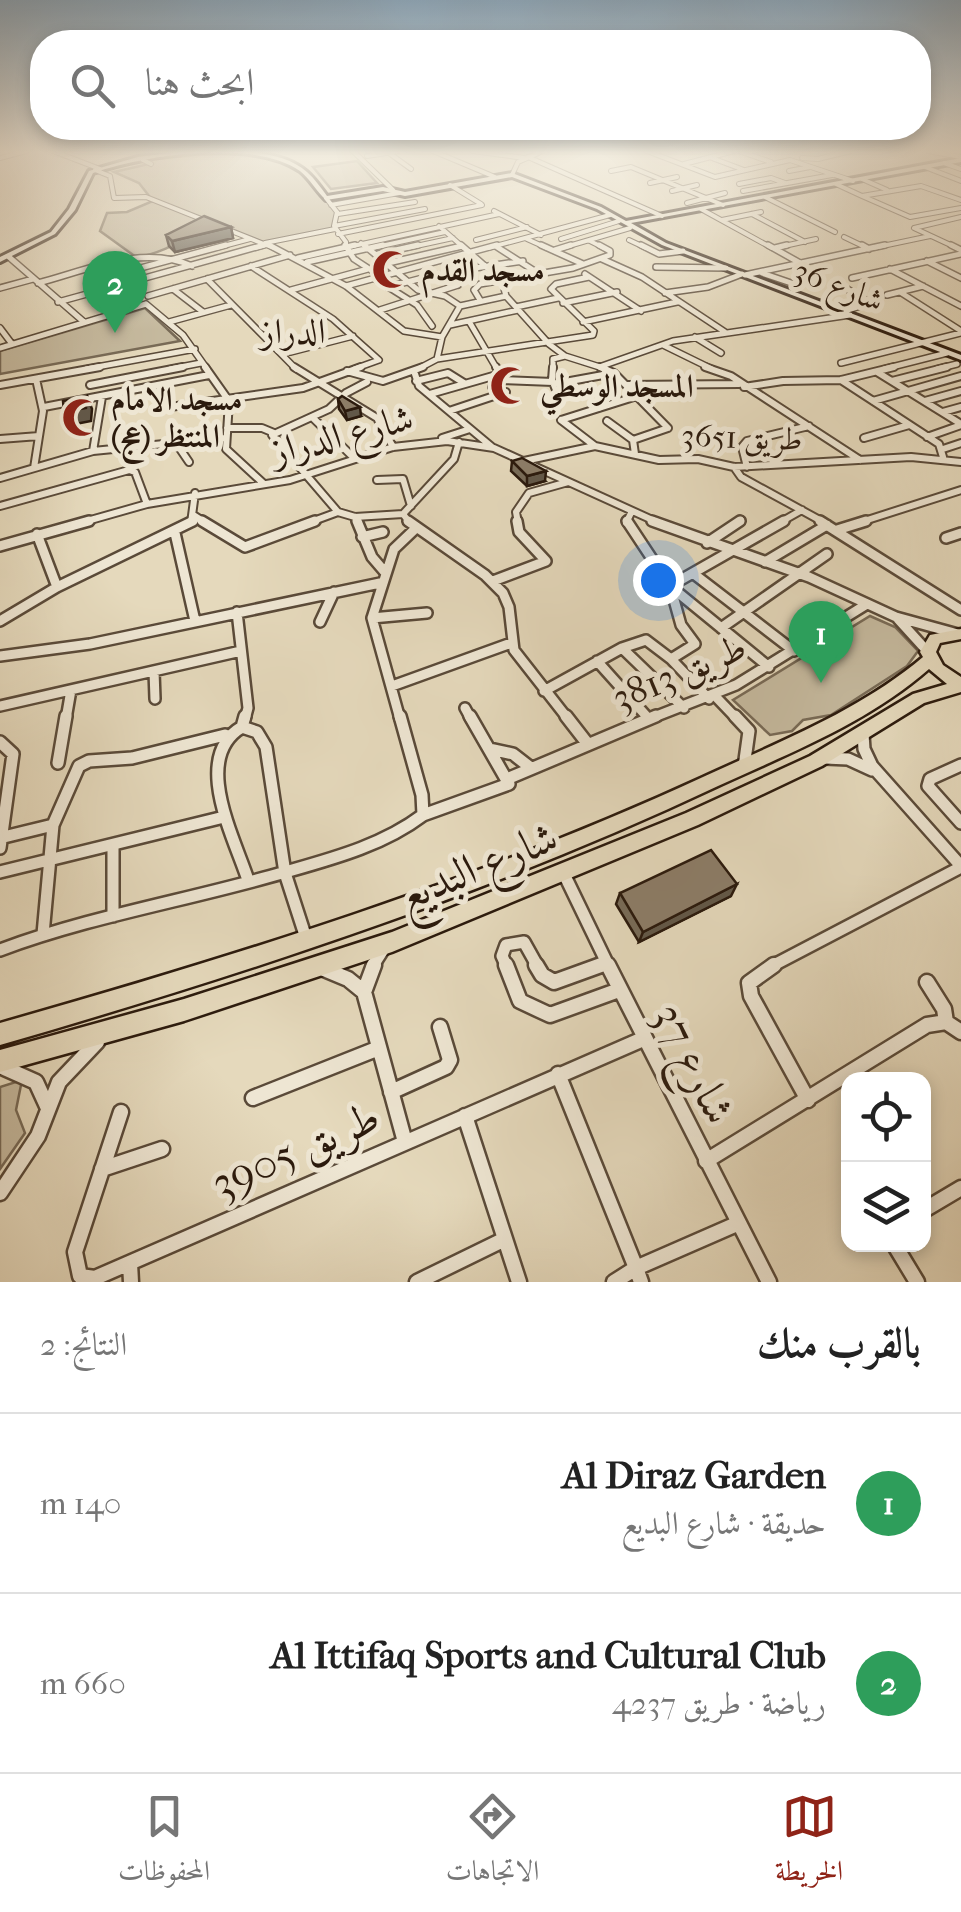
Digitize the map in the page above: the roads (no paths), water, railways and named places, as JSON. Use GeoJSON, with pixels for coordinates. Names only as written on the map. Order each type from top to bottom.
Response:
{"type":"FeatureCollection","features":[{"type":"Feature","properties":{"kind":"main road","name":"شارع البديع"},"geometry":{"type":"LineString","coordinates":[[0,1034],[375,918],[676,800],[842,717],[900,683],[929,656],[934,639],[961,634]]}},
{"type":"Feature","properties":{"kind":"main road"},"geometry":{"type":"LineString","coordinates":[[929,656],[942,674],[961,686]]}},
{"type":"Feature","properties":{"kind":"main road","name":"شارع البديع"},"geometry":{"type":"LineString","coordinates":[[0,1064],[319,968],[392,942],[564,874],[816,761],[920,698],[961,686]]}},
{"type":"Feature","properties":{"kind":"street"},"geometry":{"type":"LineString","coordinates":[[68,211],[60,226],[4,259],[84,322]]}},
{"type":"Feature","properties":{"kind":"street"},"geometry":{"type":"LineString","coordinates":[[184,211],[307,262],[380,310],[404,331],[442,337]]}},
{"type":"Feature","properties":{"kind":"street"},"geometry":{"type":"LineString","coordinates":[[335,211],[336,230],[347,250],[407,302],[417,304],[432,326]]}},
{"type":"Feature","properties":{"kind":"street"},"geometry":{"type":"LineString","coordinates":[[338,214],[359,211]]}},
{"type":"Feature","properties":{"kind":"street"},"geometry":{"type":"LineString","coordinates":[[336,230],[370,227],[423,211]]}},
{"type":"Feature","properties":{"kind":"street"},"geometry":{"type":"LineString","coordinates":[[427,211],[502,281],[506,296],[549,344],[614,374],[668,430],[633,440]]}},
{"type":"Feature","properties":{"kind":"street"},"geometry":{"type":"LineString","coordinates":[[58,302],[266,244],[453,211]]}},
{"type":"Feature","properties":{"kind":"street"},"geometry":{"type":"LineString","coordinates":[[493,211],[541,234]]}},
{"type":"Feature","properties":{"kind":"street","name":"شارع 36"},"geometry":{"type":"LineString","coordinates":[[600,211],[683,251],[922,343],[959,361]]}},
{"type":"Feature","properties":{"kind":"street"},"geometry":{"type":"LineString","coordinates":[[650,211],[662,216]]}},
{"type":"Feature","properties":{"kind":"street"},"geometry":{"type":"LineString","coordinates":[[562,239],[690,211]]}},
{"type":"Feature","properties":{"kind":"street"},"geometry":{"type":"LineString","coordinates":[[704,211],[800,263]]}},
{"type":"Feature","properties":{"kind":"street"},"geometry":{"type":"LineString","coordinates":[[793,211],[835,232]]}},
{"type":"Feature","properties":{"kind":"street"},"geometry":{"type":"LineString","coordinates":[[896,211],[910,217],[945,211]]}},
{"type":"Feature","properties":{"kind":"street"},"geometry":{"type":"LineString","coordinates":[[722,220],[761,212]]}},
{"type":"Feature","properties":{"kind":"street"},"geometry":{"type":"LineString","coordinates":[[148,296],[250,266],[294,256],[394,244],[499,214]]}},
{"type":"Feature","properties":{"kind":"street"},"geometry":{"type":"LineString","coordinates":[[752,214],[804,242]]}},
{"type":"Feature","properties":{"kind":"street"},"geometry":{"type":"LineString","coordinates":[[346,286],[610,215]]}},
{"type":"Feature","properties":{"kind":"street"},"geometry":{"type":"LineString","coordinates":[[961,218],[914,228],[961,252]]}},
{"type":"Feature","properties":{"kind":"street"},"geometry":{"type":"LineString","coordinates":[[394,219],[409,232]]}},
{"type":"Feature","properties":{"kind":"street"},"geometry":{"type":"LineString","coordinates":[[470,220],[492,236]]}},
{"type":"Feature","properties":{"kind":"street"},"geometry":{"type":"LineString","coordinates":[[555,250],[624,224]]}},
{"type":"Feature","properties":{"kind":"street"},"geometry":{"type":"LineString","coordinates":[[370,227],[426,264]]}},
{"type":"Feature","properties":{"kind":"street"},"geometry":{"type":"LineString","coordinates":[[307,262],[361,243],[443,228]]}},
{"type":"Feature","properties":{"kind":"street"},"geometry":{"type":"LineString","coordinates":[[476,240],[527,228]]}},
{"type":"Feature","properties":{"kind":"street"},"geometry":{"type":"LineString","coordinates":[[665,294],[930,236]]}},
{"type":"Feature","properties":{"kind":"street"},"geometry":{"type":"LineString","coordinates":[[844,237],[869,249]]}},
{"type":"Feature","properties":{"kind":"street"},"geometry":{"type":"LineString","coordinates":[[122,273],[253,238]]}},
{"type":"Feature","properties":{"kind":"street"},"geometry":{"type":"LineString","coordinates":[[383,258],[402,249],[453,238]]}},
{"type":"Feature","properties":{"kind":"street"},"geometry":{"type":"LineString","coordinates":[[527,239],[583,264]]}},
{"type":"Feature","properties":{"kind":"street"},"geometry":{"type":"LineString","coordinates":[[480,300],[476,287],[573,268],[610,256],[610,250],[590,240]]}},
{"type":"Feature","properties":{"kind":"street"},"geometry":{"type":"LineString","coordinates":[[628,240],[659,254],[683,251]]}},
{"type":"Feature","properties":{"kind":"street"},"geometry":{"type":"LineString","coordinates":[[774,249],[816,240]]}},
{"type":"Feature","properties":{"kind":"street"},"geometry":{"type":"LineString","coordinates":[[361,243],[409,281],[460,306]]}},
{"type":"Feature","properties":{"kind":"street"},"geometry":{"type":"LineString","coordinates":[[360,263],[394,256],[400,260],[462,246]]}},
{"type":"Feature","properties":{"kind":"street"},"geometry":{"type":"LineString","coordinates":[[497,247],[541,275]]}},
{"type":"Feature","properties":{"kind":"street"},"geometry":{"type":"LineString","coordinates":[[135,248],[136,257]]}},
{"type":"Feature","properties":{"kind":"street"},"geometry":{"type":"LineString","coordinates":[[852,278],[961,252]]}},
{"type":"Feature","properties":{"kind":"street"},"geometry":{"type":"LineString","coordinates":[[0,288],[136,257],[178,257],[192,266]]}},
{"type":"Feature","properties":{"kind":"street"},"geometry":{"type":"LineString","coordinates":[[454,258],[477,275]]}},
{"type":"Feature","properties":{"kind":"street"},"geometry":{"type":"LineString","coordinates":[[602,259],[642,277],[725,332]]}},
{"type":"Feature","properties":{"kind":"street"},"geometry":{"type":"LineString","coordinates":[[212,260],[229,272]]}},
{"type":"Feature","properties":{"kind":"street"},"geometry":{"type":"LineString","coordinates":[[454,271],[523,261]]}},
{"type":"Feature","properties":{"kind":"street"},"geometry":{"type":"LineString","coordinates":[[928,261],[961,278]]}},
{"type":"Feature","properties":{"kind":"street"},"geometry":{"type":"LineString","coordinates":[[109,266],[148,296]]}},
{"type":"Feature","properties":{"kind":"street"},"geometry":{"type":"LineString","coordinates":[[163,408],[321,382],[379,360],[304,299],[250,266]]}},
{"type":"Feature","properties":{"kind":"street"},"geometry":{"type":"LineString","coordinates":[[573,268],[617,292],[641,311]]}},
{"type":"Feature","properties":{"kind":"street"},"geometry":{"type":"LineString","coordinates":[[656,268],[726,268]]}},
{"type":"Feature","properties":{"kind":"street"},"geometry":{"type":"LineString","coordinates":[[291,290],[368,270]]}},
{"type":"Feature","properties":{"kind":"street"},"geometry":{"type":"LineString","coordinates":[[890,270],[960,304]]}},
{"type":"Feature","properties":{"kind":"street"},"geometry":{"type":"LineString","coordinates":[[518,271],[526,278]]}},
{"type":"Feature","properties":{"kind":"street"},"geometry":{"type":"LineString","coordinates":[[759,272],[797,284]]}},
{"type":"Feature","properties":{"kind":"street"},"geometry":{"type":"LineString","coordinates":[[380,310],[458,284],[438,274],[388,287]]}},
{"type":"Feature","properties":{"kind":"street"},"geometry":{"type":"LineString","coordinates":[[416,378],[437,359],[549,344],[595,332],[550,289],[589,277]]}},
{"type":"Feature","properties":{"kind":"street"},"geometry":{"type":"LineString","coordinates":[[207,279],[300,374],[344,394],[384,425],[392,447]]}},
{"type":"Feature","properties":{"kind":"street"},"geometry":{"type":"LineString","coordinates":[[839,284],[870,303],[841,312]]}},
{"type":"Feature","properties":{"kind":"street"},"geometry":{"type":"LineString","coordinates":[[887,295],[923,286]]}},
{"type":"Feature","properties":{"kind":"street"},"geometry":{"type":"LineString","coordinates":[[173,289],[203,312]]}},
{"type":"Feature","properties":{"kind":"street"},"geometry":{"type":"LineString","coordinates":[[450,324],[470,323],[517,308],[617,292]]}},
{"type":"Feature","properties":{"kind":"street"},"geometry":{"type":"LineString","coordinates":[[900,292],[961,332]]}},
{"type":"Feature","properties":{"kind":"street"},"geometry":{"type":"LineString","coordinates":[[146,304],[148,296]]}},
{"type":"Feature","properties":{"kind":"street"},"geometry":{"type":"LineString","coordinates":[[437,359],[442,337],[460,306],[506,296]]}},
{"type":"Feature","properties":{"kind":"street"},"geometry":{"type":"LineString","coordinates":[[584,322],[678,302]]}},
{"type":"Feature","properties":{"kind":"street"},"geometry":{"type":"LineString","coordinates":[[146,304],[183,335],[230,400],[225,438],[233,459],[264,484]]}},
{"type":"Feature","properties":{"kind":"street"},"geometry":{"type":"LineString","coordinates":[[0,348],[146,304]]}},
{"type":"Feature","properties":{"kind":"street"},"geometry":{"type":"LineString","coordinates":[[168,322],[231,305]]}},
{"type":"Feature","properties":{"kind":"street"},"geometry":{"type":"LineString","coordinates":[[602,366],[696,337],[850,315]]}},
{"type":"Feature","properties":{"kind":"street"},"geometry":{"type":"LineString","coordinates":[[470,323],[501,377]]}},
{"type":"Feature","properties":{"kind":"street"},"geometry":{"type":"LineString","coordinates":[[0,328],[12,344]]}},
{"type":"Feature","properties":{"kind":"street"},"geometry":{"type":"LineString","coordinates":[[840,363],[961,332]]}},
{"type":"Feature","properties":{"kind":"street"},"geometry":{"type":"LineString","coordinates":[[290,352],[353,336]]}},
{"type":"Feature","properties":{"kind":"street"},"geometry":{"type":"LineString","coordinates":[[549,410],[560,400],[554,383],[554,358],[572,352],[586,336]]}},
{"type":"Feature","properties":{"kind":"street"},"geometry":{"type":"LineString","coordinates":[[696,337],[721,353]]}},
{"type":"Feature","properties":{"kind":"street"},"geometry":{"type":"LineString","coordinates":[[663,345],[687,360],[726,373],[860,460]]}},
{"type":"Feature","properties":{"kind":"street"},"geometry":{"type":"LineString","coordinates":[[0,384],[195,349]]}},
{"type":"Feature","properties":{"kind":"street"},"geometry":{"type":"LineString","coordinates":[[626,384],[742,386],[782,380],[841,380],[947,353]]}},
{"type":"Feature","properties":{"kind":"street"},"geometry":{"type":"LineString","coordinates":[[160,357],[172,383]]}},
{"type":"Feature","properties":{"kind":"street"},"geometry":{"type":"LineString","coordinates":[[130,360],[136,391]]}},
{"type":"Feature","properties":{"kind":"street"},"geometry":{"type":"LineString","coordinates":[[892,381],[959,361]]}},
{"type":"Feature","properties":{"kind":"street"},"geometry":{"type":"LineString","coordinates":[[90,385],[200,363]]}},
{"type":"Feature","properties":{"kind":"street"},"geometry":{"type":"LineString","coordinates":[[347,371],[367,382]]}},
{"type":"Feature","properties":{"kind":"street"},"geometry":{"type":"LineString","coordinates":[[877,372],[961,424]]}},
{"type":"Feature","properties":{"kind":"street"},"geometry":{"type":"LineString","coordinates":[[273,433],[334,406],[344,394],[367,382],[450,373],[464,383]]}},
{"type":"Feature","properties":{"kind":"street"},"geometry":{"type":"LineString","coordinates":[[430,394],[501,377],[554,383],[614,374]]}},
{"type":"Feature","properties":{"kind":"street"},"geometry":{"type":"LineString","coordinates":[[44,407],[209,375]]}},
{"type":"Feature","properties":{"kind":"street"},"geometry":{"type":"LineString","coordinates":[[873,401],[961,376]]}},
{"type":"Feature","properties":{"kind":"street"},"geometry":{"type":"LineString","coordinates":[[492,387],[501,377]]}},
{"type":"Feature","properties":{"kind":"street"},"geometry":{"type":"LineString","coordinates":[[416,378],[494,448]]}},
{"type":"Feature","properties":{"kind":"street"},"geometry":{"type":"LineString","coordinates":[[34,468],[44,407],[43,392],[36,379]]}},
{"type":"Feature","properties":{"kind":"street"},"geometry":{"type":"LineString","coordinates":[[476,380],[503,394]]}},
{"type":"Feature","properties":{"kind":"street"},"geometry":{"type":"LineString","coordinates":[[841,380],[927,437],[943,453],[961,444]]}},
{"type":"Feature","properties":{"kind":"street"},"geometry":{"type":"LineString","coordinates":[[925,402],[961,391]]}},
{"type":"Feature","properties":{"kind":"street"},"geometry":{"type":"LineString","coordinates":[[449,410],[503,394]]}},
{"type":"Feature","properties":{"kind":"street"},"geometry":{"type":"LineString","coordinates":[[596,446],[561,420],[638,396]]}},
{"type":"Feature","properties":{"kind":"street"},"geometry":{"type":"LineString","coordinates":[[93,451],[102,398]]}},
{"type":"Feature","properties":{"kind":"street"},"geometry":{"type":"LineString","coordinates":[[942,412],[961,407]]}},
{"type":"Feature","properties":{"kind":"street"},"geometry":{"type":"LineString","coordinates":[[312,417],[358,470]]}},
{"type":"Feature","properties":{"kind":"street"},"geometry":{"type":"LineString","coordinates":[[607,421],[633,440],[636,454]]}},
{"type":"Feature","properties":{"kind":"street"},"geometry":{"type":"LineString","coordinates":[[927,437],[961,424]]}},
{"type":"Feature","properties":{"kind":"street"},"geometry":{"type":"LineString","coordinates":[[864,438],[910,425]]}},
{"type":"Feature","properties":{"kind":"street"},"geometry":{"type":"LineString","coordinates":[[747,467],[742,447],[747,441],[810,426]]}},
{"type":"Feature","properties":{"kind":"street"},"geometry":{"type":"LineString","coordinates":[[228,428],[262,428],[273,433],[338,512],[356,517],[403,514],[454,460],[460,442]]}},
{"type":"Feature","properties":{"kind":"street"},"geometry":{"type":"LineString","coordinates":[[430,442],[470,429]]}},
{"type":"Feature","properties":{"kind":"street"},"geometry":{"type":"LineString","coordinates":[[405,433],[408,444]]}},
{"type":"Feature","properties":{"kind":"street"},"geometry":{"type":"LineString","coordinates":[[0,439],[38,436]]}},
{"type":"Feature","properties":{"kind":"street"},"geometry":{"type":"LineString","coordinates":[[0,478],[93,451],[225,438]]}},
{"type":"Feature","properties":{"kind":"street"},"geometry":{"type":"LineString","coordinates":[[176,442],[188,462]]}},
{"type":"Feature","properties":{"kind":"street","name":"شارع الدراز"},"geometry":{"type":"LineString","coordinates":[[0,546],[194,493],[306,474],[392,447],[460,442],[494,448],[632,513],[800,574],[896,617],[961,634]]}},
{"type":"Feature","properties":{"kind":"street","name":"طريق 3651"},"geometry":{"type":"LineString","coordinates":[[523,461],[596,446],[659,460],[698,459],[734,467],[943,453],[961,462]]}},
{"type":"Feature","properties":{"kind":"street"},"geometry":{"type":"LineString","coordinates":[[734,467],[742,477],[837,530],[961,610]]}},
{"type":"Feature","properties":{"kind":"street"},"geometry":{"type":"LineString","coordinates":[[0,506],[130,470],[135,472],[148,504]]}},
{"type":"Feature","properties":{"kind":"street"},"geometry":{"type":"LineString","coordinates":[[377,480],[403,479],[411,506]]}},
{"type":"Feature","properties":{"kind":"street"},"geometry":{"type":"LineString","coordinates":[[492,581],[545,562],[544,556],[519,532],[516,512],[529,493],[568,482]]}},
{"type":"Feature","properties":{"kind":"street"},"geometry":{"type":"LineString","coordinates":[[837,530],[961,490]]}},
{"type":"Feature","properties":{"kind":"street"},"geometry":{"type":"LineString","coordinates":[[0,620],[57,587],[190,524],[195,516],[194,493]]}},
{"type":"Feature","properties":{"kind":"street"},"geometry":{"type":"LineString","coordinates":[[950,494],[961,500]]}},
{"type":"Feature","properties":{"kind":"street"},"geometry":{"type":"LineString","coordinates":[[670,586],[802,510]]}},
{"type":"Feature","properties":{"kind":"street"},"geometry":{"type":"LineString","coordinates":[[195,516],[245,547],[338,512]]}},
{"type":"Feature","properties":{"kind":"street"},"geometry":{"type":"LineString","coordinates":[[632,513],[626,523],[670,586],[769,667]]}},
{"type":"Feature","properties":{"kind":"street"},"geometry":{"type":"LineString","coordinates":[[403,514],[416,528],[492,581],[509,606],[511,643],[586,743]]}},
{"type":"Feature","properties":{"kind":"street"},"geometry":{"type":"LineString","coordinates":[[356,517],[362,537],[384,571]]}},
{"type":"Feature","properties":{"kind":"street"},"geometry":{"type":"LineString","coordinates":[[707,543],[740,520]]}},
{"type":"Feature","properties":{"kind":"street"},"geometry":{"type":"LineString","coordinates":[[764,562],[827,525]]}},
{"type":"Feature","properties":{"kind":"street"},"geometry":{"type":"LineString","coordinates":[[416,528],[397,543],[380,582],[372,618],[422,796],[423,815]]}},
{"type":"Feature","properties":{"kind":"street"},"geometry":{"type":"LineString","coordinates":[[362,537],[383,532]]}},
{"type":"Feature","properties":{"kind":"street"},"geometry":{"type":"LineString","coordinates":[[946,538],[961,532]]}},
{"type":"Feature","properties":{"kind":"street"},"geometry":{"type":"LineString","coordinates":[[174,533],[195,620]]}},
{"type":"Feature","properties":{"kind":"street"},"geometry":{"type":"LineString","coordinates":[[37,534],[57,587]]}},
{"type":"Feature","properties":{"kind":"street"},"geometry":{"type":"LineString","coordinates":[[721,628],[828,554]]}},
{"type":"Feature","properties":{"kind":"street"},"geometry":{"type":"LineString","coordinates":[[694,574],[794,651]]}},
{"type":"Feature","properties":{"kind":"street"},"geometry":{"type":"LineString","coordinates":[[0,656],[90,644],[380,582]]}},
{"type":"Feature","properties":{"kind":"street"},"geometry":{"type":"LineString","coordinates":[[670,586],[681,625],[695,644],[671,658]]}},
{"type":"Feature","properties":{"kind":"street"},"geometry":{"type":"LineString","coordinates":[[320,622],[334,592]]}},
{"type":"Feature","properties":{"kind":"street","name":"طريق 3813"},"geometry":{"type":"LineString","coordinates":[[508,779],[586,743],[712,697],[769,667],[867,604]]}},
{"type":"Feature","properties":{"kind":"street"},"geometry":{"type":"LineString","coordinates":[[42,934],[53,826],[79,766],[225,736],[242,727],[248,708],[237,612]]}},
{"type":"Feature","properties":{"kind":"street"},"geometry":{"type":"LineString","coordinates":[[372,618],[427,614]]}},
{"type":"Feature","properties":{"kind":"street","name":"شارع الدراز"},"geometry":{"type":"LineString","coordinates":[[896,617],[929,656]]}},
{"type":"Feature","properties":{"kind":"street"},"geometry":{"type":"LineString","coordinates":[[544,691],[596,661],[646,640],[658,646],[750,732],[744,767]]}},
{"type":"Feature","properties":{"kind":"street"},"geometry":{"type":"LineString","coordinates":[[392,686],[511,643]]}},
{"type":"Feature","properties":{"kind":"street"},"geometry":{"type":"LineString","coordinates":[[622,648],[684,708]]}},
{"type":"Feature","properties":{"kind":"street"},"geometry":{"type":"LineString","coordinates":[[0,706],[241,651]]}},
{"type":"Feature","properties":{"kind":"street"},"geometry":{"type":"LineString","coordinates":[[596,661],[649,720]]}},
{"type":"Feature","properties":{"kind":"street"},"geometry":{"type":"LineString","coordinates":[[154,671],[154,699]]}},
{"type":"Feature","properties":{"kind":"street"},"geometry":{"type":"LineString","coordinates":[[58,763],[71,690]]}},
{"type":"Feature","properties":{"kind":"street"},"geometry":{"type":"LineString","coordinates":[[0,950],[42,934],[285,873],[396,837],[414,827],[423,815],[506,788],[508,779],[466,708]]}},
{"type":"Feature","properties":{"kind":"street"},"geometry":{"type":"LineString","coordinates":[[242,727],[257,732],[266,747],[285,873],[307,940]]}},
{"type":"Feature","properties":{"kind":"street"},"geometry":{"type":"LineString","coordinates":[[808,1100],[751,996],[749,983],[759,973],[961,866],[879,775],[867,758],[862,734]]}},
{"type":"Feature","properties":{"kind":"street"},"geometry":{"type":"LineString","coordinates":[[225,736],[218,747],[224,818],[248,880]]}},
{"type":"Feature","properties":{"kind":"street"},"geometry":{"type":"LineString","coordinates":[[0,742],[13,754],[0,848]]}},
{"type":"Feature","properties":{"kind":"street"},"geometry":{"type":"LineString","coordinates":[[490,749],[514,754],[532,768]]}},
{"type":"Feature","properties":{"kind":"street"},"geometry":{"type":"LineString","coordinates":[[816,761],[848,760],[879,775]]}},
{"type":"Feature","properties":{"kind":"street"},"geometry":{"type":"LineString","coordinates":[[961,766],[930,780],[928,786],[961,823]]}},
{"type":"Feature","properties":{"kind":"street"},"geometry":{"type":"LineString","coordinates":[[0,872],[224,818]]}},
{"type":"Feature","properties":{"kind":"street"},"geometry":{"type":"LineString","coordinates":[[0,838],[53,826]]}},
{"type":"Feature","properties":{"kind":"street"},"geometry":{"type":"LineString","coordinates":[[113,846],[113,916]]}},
{"type":"Feature","properties":{"kind":"street","name":"شارع 37"},"geometry":{"type":"LineString","coordinates":[[564,874],[642,1039],[769,1282]]}},
{"type":"Feature","properties":{"kind":"street"},"geometry":{"type":"LineString","coordinates":[[392,942],[373,964],[364,992],[405,1142]]}},
{"type":"Feature","properties":{"kind":"street"},"geometry":{"type":"LineString","coordinates":[[606,963],[554,982],[542,975],[524,942],[506,945],[502,956],[520,1001],[550,1015],[619,990]]}},
{"type":"Feature","properties":{"kind":"street"},"geometry":{"type":"LineString","coordinates":[[319,968],[348,979],[364,992]]}},
{"type":"Feature","properties":{"kind":"street"},"geometry":{"type":"LineString","coordinates":[[927,982],[944,1009],[946,1022]]}},
{"type":"Feature","properties":{"kind":"street"},"geometry":{"type":"LineString","coordinates":[[706,1161],[927,1025],[946,1022],[961,1032]]}},
{"type":"Feature","properties":{"kind":"street"},"geometry":{"type":"LineString","coordinates":[[391,1092],[446,1067],[450,1060],[440,1027]]}},
{"type":"Feature","properties":{"kind":"street"},"geometry":{"type":"LineString","coordinates":[[0,1193],[38,1136],[68,1070],[109,1031]]}},
{"type":"Feature","properties":{"kind":"street","name":"طريق 3905"},"geometry":{"type":"LineString","coordinates":[[121,1112],[74,1252],[80,1276],[95,1278],[642,1039]]}},
{"type":"Feature","properties":{"kind":"street"},"geometry":{"type":"LineString","coordinates":[[254,1098],[379,1048]]}},
{"type":"Feature","properties":{"kind":"street"},"geometry":{"type":"LineString","coordinates":[[0,1064],[36,1082],[47,1109]]}},
{"type":"Feature","properties":{"kind":"street"},"geometry":{"type":"LineString","coordinates":[[558,1074],[639,1275]]}},
{"type":"Feature","properties":{"kind":"street"},"geometry":{"type":"LineString","coordinates":[[464,1116],[519,1282]]}},
{"type":"Feature","properties":{"kind":"street","name":"طريق 3905"},"geometry":{"type":"LineString","coordinates":[[102,1170],[162,1149]]}},
{"type":"Feature","properties":{"kind":"street"},"geometry":{"type":"LineString","coordinates":[[931,1206],[961,1188]]}},
{"type":"Feature","properties":{"kind":"street"},"geometry":{"type":"LineString","coordinates":[[614,1282],[639,1275],[738,1223]]}},
{"type":"Feature","properties":{"kind":"street"},"geometry":{"type":"LineString","coordinates":[[417,1282],[505,1240]]}},
{"type":"Feature","properties":{"kind":"street"},"geometry":{"type":"LineString","coordinates":[[899,1252],[917,1282]]}},
{"type":"Feature","properties":{"kind":"street"},"geometry":{"type":"LineString","coordinates":[[130,1263],[131,1282]]}},
{"type":"Feature","properties":{"kind":"place","name":"مسجد القدم"},"geometry":{"type":"Point","coordinates":[391,270]}},
{"type":"Feature","properties":{"kind":"place","name":"Al Ittifaq Sports and Cultural Club"},"geometry":{"type":"Point","coordinates":[115,333]}},
{"type":"Feature","properties":{"kind":"place","name":"المسجد الوسطي"},"geometry":{"type":"Point","coordinates":[510,386]}},
{"type":"Feature","properties":{"kind":"place","name":"مسجد الامام المنتظر (عج)"},"geometry":{"type":"Point","coordinates":[81,417]}},
{"type":"Feature","properties":{"kind":"place","name":"Al Diraz Garden"},"geometry":{"type":"Point","coordinates":[821,683]}},
{"type":"Feature","properties":{"kind":"district","name":"الدراز"},"geometry":{"type":"Point","coordinates":[293,331]}}]}
